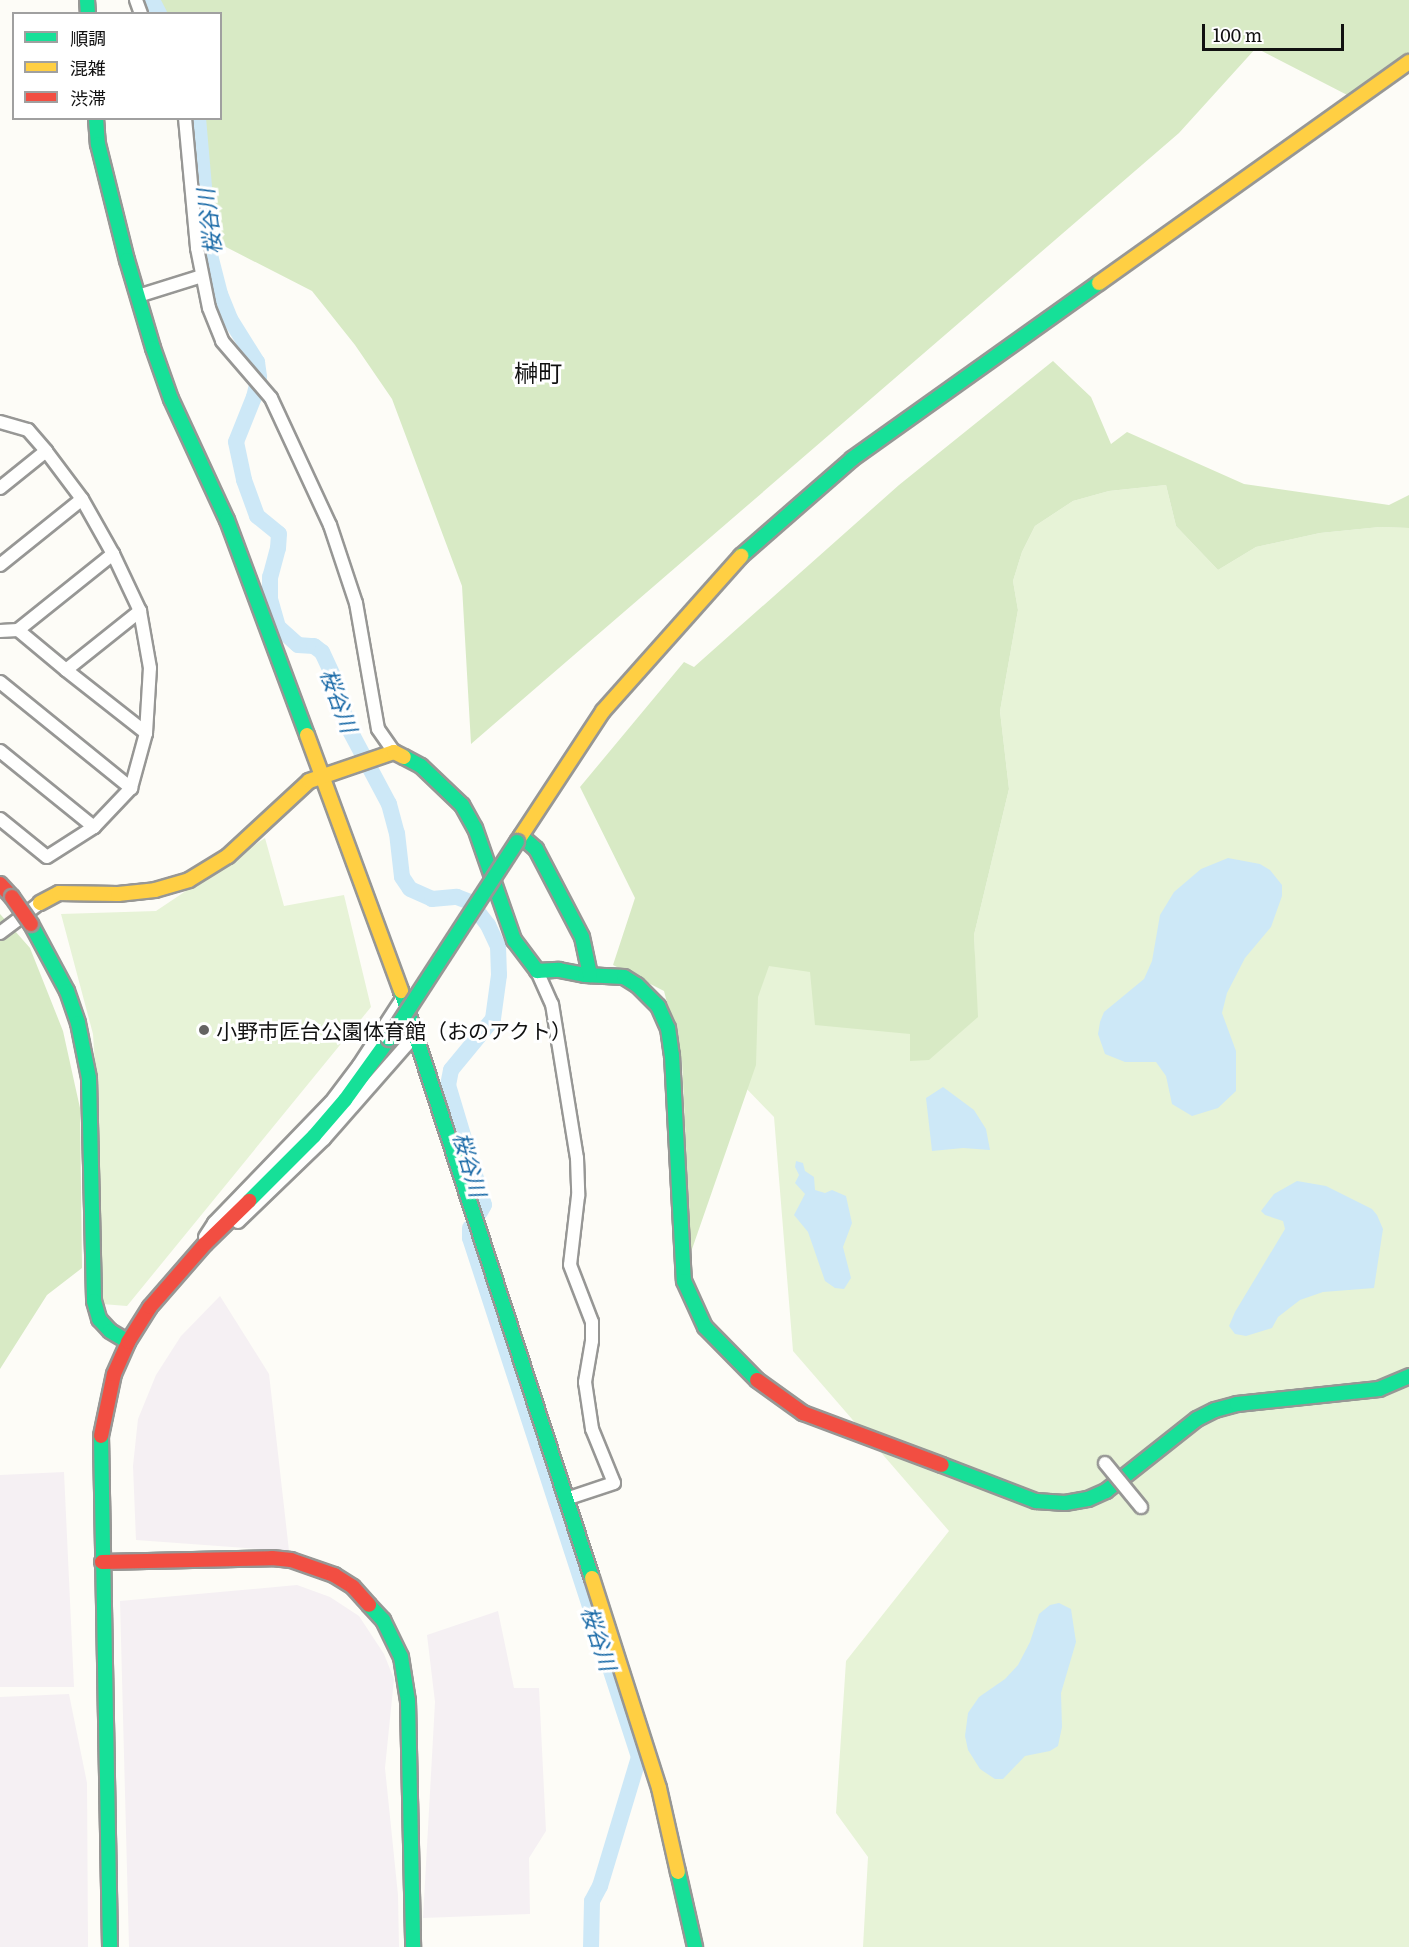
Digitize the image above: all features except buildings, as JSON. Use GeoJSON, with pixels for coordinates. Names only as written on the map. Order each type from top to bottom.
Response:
{"type":"FeatureCollection","features":[{"type":"Feature","properties":{"kind":"street"},"geometry":{"type":"LineString","coordinates":[[110,1947],[99,1443],[114,1374],[128,1342],[150,1307],[190,1261],[314,1136],[345,1100],[389,1039],[603,711],[729,566],[852,459],[1409,62]]}},
{"type":"Feature","properties":{"kind":"street"},"geometry":{"type":"LineString","coordinates":[[96,120],[98,144],[138,296],[171,399],[228,520],[417,1033],[659,1788],[695,1947]]}},
{"type":"Feature","properties":{"kind":"street"},"geometry":{"type":"LineString","coordinates":[[185,120],[202,276],[209,308],[222,341],[271,398],[330,525],[356,603],[378,729],[394,752],[421,766],[462,805],[475,828],[514,940],[537,971],[552,1004],[577,1158],[578,1196],[570,1266],[592,1322],[592,1341],[585,1382],[592,1429],[614,1484],[566,1498]]}},
{"type":"Feature","properties":{"kind":"street"},"geometry":{"type":"LineString","coordinates":[[138,296],[202,276]]}},
{"type":"Feature","properties":{"kind":"street"},"geometry":{"type":"LineString","coordinates":[[0,422],[28,430],[82,500],[114,554],[140,611],[150,669],[146,733],[132,788],[94,827],[47,857],[0,819]]}},
{"type":"Feature","properties":{"kind":"street"},"geometry":{"type":"LineString","coordinates":[[0,488],[46,451]]}},
{"type":"Feature","properties":{"kind":"street"},"geometry":{"type":"LineString","coordinates":[[0,565],[82,500]]}},
{"type":"Feature","properties":{"kind":"street"},"geometry":{"type":"LineString","coordinates":[[0,631],[18,630],[114,554]]}},
{"type":"Feature","properties":{"kind":"street"},"geometry":{"type":"LineString","coordinates":[[66,670],[140,611]]}},
{"type":"Feature","properties":{"kind":"street"},"geometry":{"type":"LineString","coordinates":[[18,630],[146,733]]}},
{"type":"Feature","properties":{"kind":"street"},"geometry":{"type":"LineString","coordinates":[[0,682],[132,788]]}},
{"type":"Feature","properties":{"kind":"street"},"geometry":{"type":"LineString","coordinates":[[0,751],[94,827]]}},
{"type":"Feature","properties":{"kind":"street"},"geometry":{"type":"LineString","coordinates":[[0,933],[40,903],[59,893],[118,894],[155,890],[189,880],[228,856],[309,781],[321,775],[394,752]]}},
{"type":"Feature","properties":{"kind":"street"},"geometry":{"type":"LineString","coordinates":[[519,839],[537,849],[582,937],[587,951],[590,975]]}},
{"type":"Feature","properties":{"kind":"street"},"geometry":{"type":"LineString","coordinates":[[0,884],[32,924],[67,991],[78,1023],[89,1078],[94,1301],[99,1319],[110,1331],[128,1342]]}},
{"type":"Feature","properties":{"kind":"street"},"geometry":{"type":"LineString","coordinates":[[537,971],[559,970],[624,977],[658,1006],[669,1028],[680,1248],[684,1281],[705,1327],[760,1383],[803,1413],[1036,1501],[1065,1503],[1106,1491],[1197,1419],[1215,1410],[1238,1404],[1379,1389],[1409,1376]]}},
{"type":"Feature","properties":{"kind":"street"},"geometry":{"type":"LineString","coordinates":[[190,1261],[214,1222],[331,1102],[359,1065],[404,996]]}},
{"type":"Feature","properties":{"kind":"street"},"geometry":{"type":"LineString","coordinates":[[190,1261],[227,1233],[306,1158],[417,1033]]}},
{"type":"Feature","properties":{"kind":"street"},"geometry":{"type":"LineString","coordinates":[[1104,1463],[1141,1507]]}},
{"type":"Feature","properties":{"kind":"street"},"geometry":{"type":"LineString","coordinates":[[102,1562],[272,1558],[291,1560],[334,1575],[352,1587],[383,1620],[401,1657],[408,1701],[413,1947]]}},
{"type":"Feature","properties":{"kind":"shaded area"},"geometry":{"type":"Polygon","coordinates":[[[220,1296],[269,1374],[289,1551],[136,1540],[133,1466],[138,1419],[156,1375],[181,1336],[220,1296]]]}},
{"type":"Feature","properties":{"kind":"shaded area"},"geometry":{"type":"Polygon","coordinates":[[[64,1472],[74,1687],[0,1687],[0,1475],[64,1472]]]}},
{"type":"Feature","properties":{"kind":"shaded area"},"geometry":{"type":"Polygon","coordinates":[[[297,1585],[330,1597],[359,1616],[384,1654],[394,1679],[385,1768],[398,1895],[399,1947],[129,1947],[120,1601],[297,1585]]]}},
{"type":"Feature","properties":{"kind":"shaded area"},"geometry":{"type":"Polygon","coordinates":[[[498,1611],[514,1688],[539,1688],[546,1831],[529,1858],[530,1914],[423,1918],[435,1702],[427,1635],[498,1611]]]}},
{"type":"Feature","properties":{"kind":"shaded area"},"geometry":{"type":"Polygon","coordinates":[[[69,1694],[87,1783],[88,1947],[0,1947],[0,1697],[69,1694]]]}},
{"type":"Feature","properties":{"kind":"green space"},"geometry":{"type":"Polygon","coordinates":[[[134,0],[1409,0],[1409,54],[1355,99],[1256,48],[1179,133],[471,744],[462,586],[392,399],[355,345],[312,291],[222,245],[176,120],[222,120],[222,12],[138,12],[134,0]]]}},
{"type":"Feature","properties":{"kind":"green space"},"geometry":{"type":"Polygon","coordinates":[[[1053,361],[1091,397],[1111,444],[1127,432],[1244,484],[1389,505],[1409,495],[1409,528],[1380,527],[1320,533],[1256,547],[1218,570],[1176,526],[1166,485],[1109,491],[1073,501],[1035,526],[1022,552],[1013,581],[1018,610],[1000,711],[1009,789],[974,935],[978,1017],[929,1060],[910,1061],[910,1034],[815,1025],[810,972],[769,966],[758,997],[756,1065],[691,1252],[682,1061],[664,991],[613,965],[635,898],[580,787],[684,662],[694,667],[899,485],[1053,361]]]}},
{"type":"Feature","properties":{"kind":"green space"},"geometry":{"type":"Polygon","coordinates":[[[1166,485],[1176,526],[1218,570],[1256,547],[1320,533],[1380,527],[1409,528],[1409,1947],[863,1947],[868,1857],[836,1813],[846,1661],[949,1531],[793,1351],[774,1117],[741,1083],[760,962],[815,968],[977,1017],[974,935],[1009,789],[1000,711],[1018,610],[1013,581],[1022,552],[1035,526],[1073,501],[1109,491],[1166,485]]]}},
{"type":"Feature","properties":{"kind":"green space"},"geometry":{"type":"Polygon","coordinates":[[[265,838],[284,906],[344,895],[371,1007],[127,1306],[102,1304],[97,1096],[93,1034],[61,914],[156,911],[265,838]]]}},
{"type":"Feature","properties":{"kind":"green space"},"geometry":{"type":"Polygon","coordinates":[[[0,914],[30,948],[63,1031],[80,1108],[82,1268],[47,1295],[0,1369],[0,914]]]}},
{"type":"Feature","properties":{"kind":"water"},"geometry":{"type":"Polygon","coordinates":[[[1228,858],[1260,864],[1270,870],[1282,885],[1282,896],[1271,927],[1245,958],[1227,993],[1222,1013],[1236,1051],[1236,1091],[1218,1108],[1192,1116],[1172,1104],[1166,1076],[1156,1062],[1125,1062],[1105,1054],[1098,1034],[1104,1012],[1144,979],[1152,961],[1160,915],[1174,892],[1201,869],[1228,858]]]}},
{"type":"Feature","properties":{"kind":"water"},"geometry":{"type":"Polygon","coordinates":[[[943,1087],[974,1110],[986,1129],[990,1150],[963,1148],[932,1151],[926,1098],[943,1087]]]}},
{"type":"Feature","properties":{"kind":"water"},"geometry":{"type":"Polygon","coordinates":[[[796,1161],[803,1163],[805,1171],[814,1177],[815,1190],[825,1193],[832,1190],[846,1196],[852,1223],[843,1247],[851,1278],[844,1289],[835,1288],[825,1281],[808,1232],[794,1215],[805,1194],[795,1183],[799,1175],[795,1167],[796,1161]]]}},
{"type":"Feature","properties":{"kind":"water"},"geometry":{"type":"Polygon","coordinates":[[[1297,1181],[1326,1186],[1372,1209],[1377,1215],[1383,1229],[1374,1288],[1323,1292],[1300,1300],[1278,1317],[1272,1328],[1246,1336],[1235,1334],[1229,1326],[1235,1312],[1285,1229],[1283,1221],[1265,1215],[1261,1211],[1274,1194],[1297,1181]]]}},
{"type":"Feature","properties":{"kind":"water"},"geometry":{"type":"Polygon","coordinates":[[[1059,1603],[1071,1609],[1076,1642],[1061,1693],[1062,1727],[1058,1746],[1050,1751],[1025,1756],[1003,1779],[995,1779],[980,1769],[968,1750],[965,1736],[968,1713],[979,1697],[1005,1679],[1018,1665],[1030,1642],[1039,1614],[1050,1605],[1059,1603]]]}},
{"type":"Feature","properties":{"kind":"waterway","name":"桜谷川"},"geometry":{"type":"LineString","coordinates":[[152,0],[158,12]]}},
{"type":"Feature","properties":{"kind":"waterway","name":"桜谷川"},"geometry":{"type":"LineString","coordinates":[[198,120],[210,255],[220,294],[230,319],[257,362],[259,377],[254,397],[236,442],[244,480],[257,516],[279,534],[278,548],[270,577],[270,599],[278,627],[298,645],[314,646],[322,652],[335,680],[348,727],[389,804],[397,833],[402,877],[410,889],[432,899],[457,897],[470,902],[488,925],[498,946],[499,975],[493,1019],[451,1070],[448,1085],[484,1205],[480,1212]]}},
{"type":"Feature","properties":{"kind":"waterway","name":"桜谷川"},"geometry":{"type":"LineString","coordinates":[[470,1228],[470,1238],[639,1757],[600,1886],[592,1901],[591,1947]]}},
{"type":"Feature","properties":{"kind":"traffic: fast"},"geometry":{"type":"LineString","coordinates":[[87,0],[88,12]]}},
{"type":"Feature","properties":{"kind":"traffic: fast"},"geometry":{"type":"LineString","coordinates":[[96,120],[98,144],[127,260],[153,348],[171,399],[227,520],[307,735]]}},
{"type":"Feature","properties":{"kind":"traffic: fast"},"geometry":{"type":"LineString","coordinates":[[741,556],[852,459],[1099,283]]}},
{"type":"Feature","properties":{"kind":"traffic: fast"},"geometry":{"type":"LineString","coordinates":[[404,757],[421,766],[462,805],[475,828],[514,940],[537,971],[559,970],[585,975],[624,977],[637,985],[658,1006],[668,1028],[672,1055],[684,1281],[705,1327],[757,1380]]}},
{"type":"Feature","properties":{"kind":"traffic: fast"},"geometry":{"type":"LineString","coordinates":[[521,836],[536,849],[582,937],[590,975]]}},
{"type":"Feature","properties":{"kind":"traffic: fast"},"geometry":{"type":"LineString","coordinates":[[389,1039],[517,842]]}},
{"type":"Feature","properties":{"kind":"traffic: fast"},"geometry":{"type":"LineString","coordinates":[[31,924],[67,991],[78,1023],[89,1078],[94,1301],[99,1319],[110,1331],[128,1342]]}},
{"type":"Feature","properties":{"kind":"traffic: fast"},"geometry":{"type":"LineString","coordinates":[[401,991],[592,1578]]}},
{"type":"Feature","properties":{"kind":"traffic: fast"},"geometry":{"type":"LineString","coordinates":[[249,1201],[314,1136],[345,1100],[389,1039]]}},
{"type":"Feature","properties":{"kind":"traffic: fast"},"geometry":{"type":"LineString","coordinates":[[942,1465],[1036,1501],[1065,1503],[1088,1499],[1106,1491],[1197,1419],[1215,1410],[1237,1404],[1379,1389],[1409,1376]]}},
{"type":"Feature","properties":{"kind":"traffic: fast"},"geometry":{"type":"LineString","coordinates":[[101,1436],[110,1947]]}},
{"type":"Feature","properties":{"kind":"traffic: fast"},"geometry":{"type":"LineString","coordinates":[[369,1605],[383,1620],[401,1657],[408,1701],[413,1947]]}},
{"type":"Feature","properties":{"kind":"traffic: fast"},"geometry":{"type":"LineString","coordinates":[[678,1872],[695,1947]]}},
{"type":"Feature","properties":{"kind":"traffic: slow"},"geometry":{"type":"LineString","coordinates":[[1099,283],[1409,62]]}},
{"type":"Feature","properties":{"kind":"traffic: slow"},"geometry":{"type":"LineString","coordinates":[[517,842],[603,711],[741,556]]}},
{"type":"Feature","properties":{"kind":"traffic: slow"},"geometry":{"type":"LineString","coordinates":[[307,735],[401,991]]}},
{"type":"Feature","properties":{"kind":"traffic: slow"},"geometry":{"type":"LineString","coordinates":[[40,903],[59,893],[118,894],[155,890],[189,880],[228,856],[309,781],[394,752],[404,757]]}},
{"type":"Feature","properties":{"kind":"traffic: slow"},"geometry":{"type":"LineString","coordinates":[[592,1578],[659,1788],[678,1872]]}},
{"type":"Feature","properties":{"kind":"traffic: jam"},"geometry":{"type":"LineString","coordinates":[[0,884],[12,897]]}},
{"type":"Feature","properties":{"kind":"traffic: jam"},"geometry":{"type":"LineString","coordinates":[[12,897],[31,924]]}},
{"type":"Feature","properties":{"kind":"traffic: jam"},"geometry":{"type":"LineString","coordinates":[[101,1436],[114,1374],[128,1342],[150,1307],[205,1244],[249,1201]]}},
{"type":"Feature","properties":{"kind":"traffic: jam"},"geometry":{"type":"LineString","coordinates":[[757,1380],[803,1413],[942,1465]]}},
{"type":"Feature","properties":{"kind":"traffic: jam"},"geometry":{"type":"LineString","coordinates":[[102,1562],[272,1558],[291,1560],[334,1575],[353,1587],[369,1605]]}},
{"type":"Feature","properties":{"kind":"place","name":"小野市匠台公園体育館（おのアクト）"},"geometry":{"type":"Point","coordinates":[204,1030]}},
{"type":"Feature","properties":{"kind":"district","name":"榊町"},"geometry":{"type":"Point","coordinates":[538,372]}}]}
